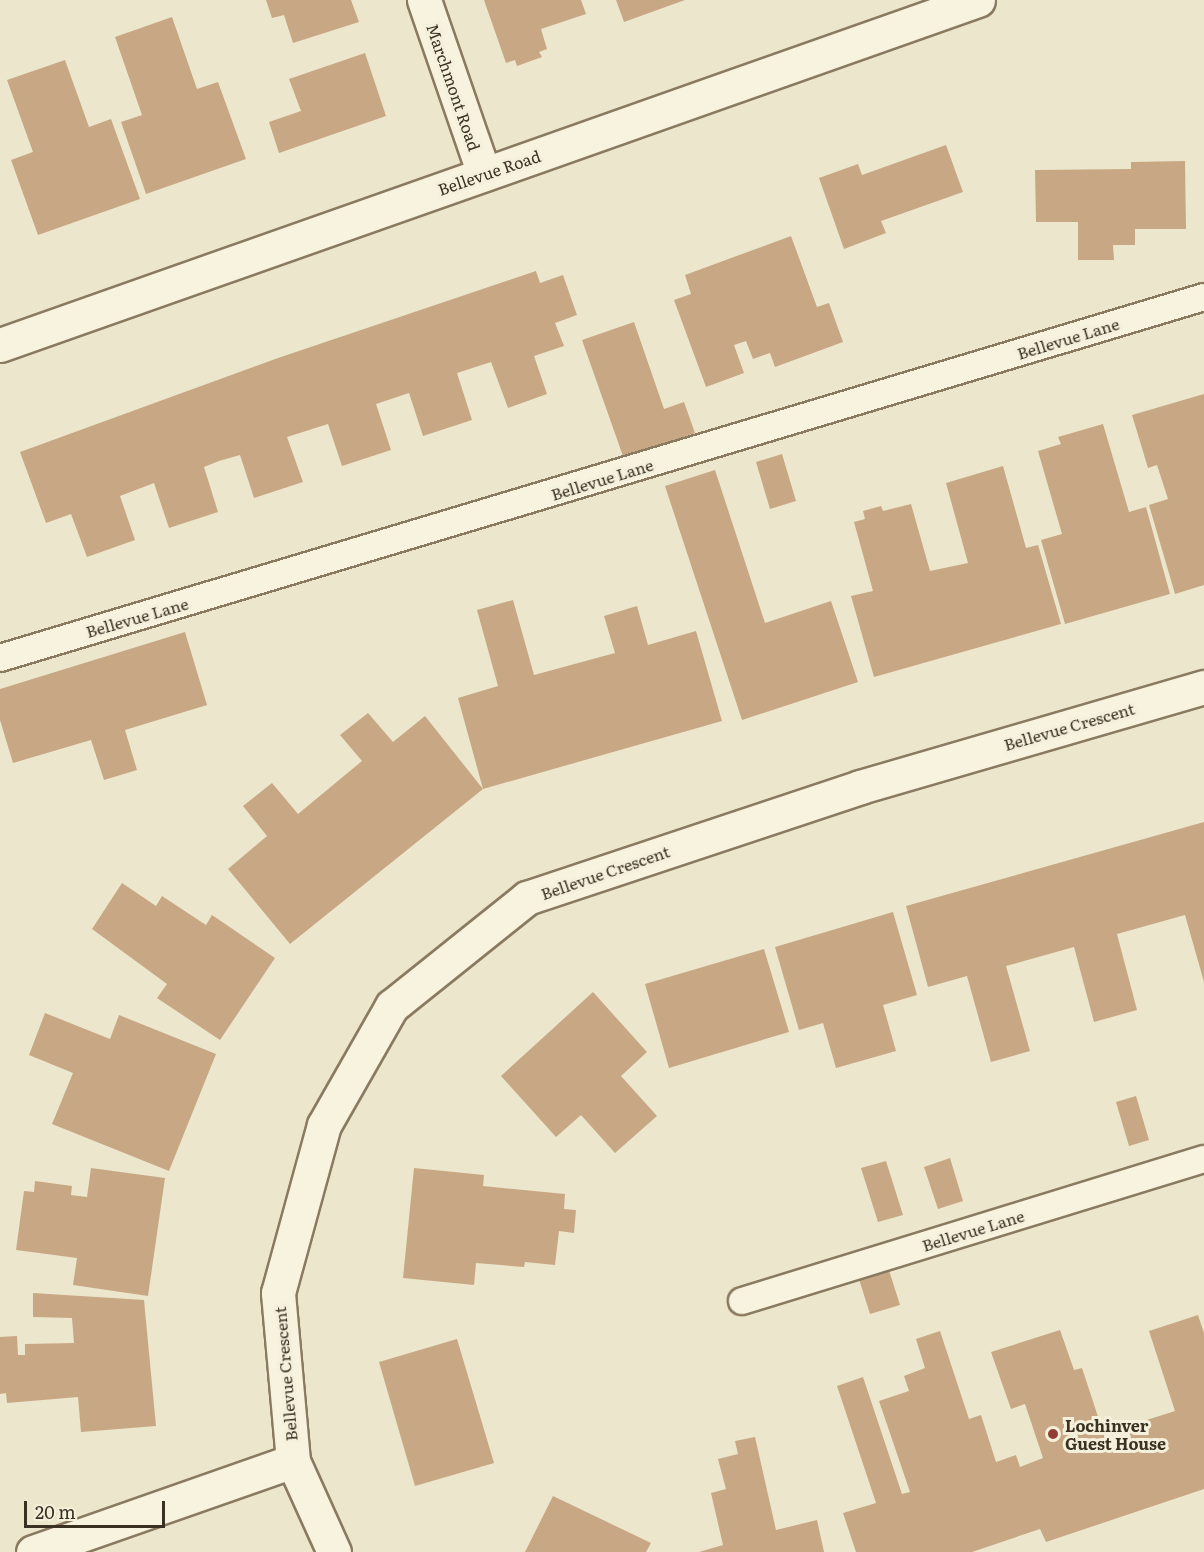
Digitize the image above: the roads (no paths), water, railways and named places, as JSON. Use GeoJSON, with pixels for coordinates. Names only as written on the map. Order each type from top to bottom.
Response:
{"type":"FeatureCollection","features":[{"type":"Feature","properties":{"kind":"street","name":"Marchmont Road"},"geometry":{"type":"LineString","coordinates":[[424,0],[484,174]]}},
{"type":"Feature","properties":{"kind":"street","name":"Bellevue Road"},"geometry":{"type":"LineString","coordinates":[[0,345],[978,0]]}},
{"type":"Feature","properties":{"kind":"street","name":"Bellevue Crescent"},"geometry":{"type":"LineString","coordinates":[[334,1552],[293,1461],[278,1293],[324,1125],[392,1006],[527,898],[860,787],[1204,687]]}},
{"type":"Feature","properties":{"kind":"street"},"geometry":{"type":"LineString","coordinates":[[33,1552],[293,1461]]}},
{"type":"Feature","properties":{"kind":"lane","name":"Bellevue Lane"},"geometry":{"type":"LineString","coordinates":[[0,658],[1204,297]]}},
{"type":"Feature","properties":{"kind":"lane","name":"Bellevue Lane"},"geometry":{"type":"LineString","coordinates":[[742,1301],[1204,1158]]}},
{"type":"Feature","properties":{"kind":"place","name":"Lochinver Guest House"},"geometry":{"type":"Point","coordinates":[1053,1434]}}]}
